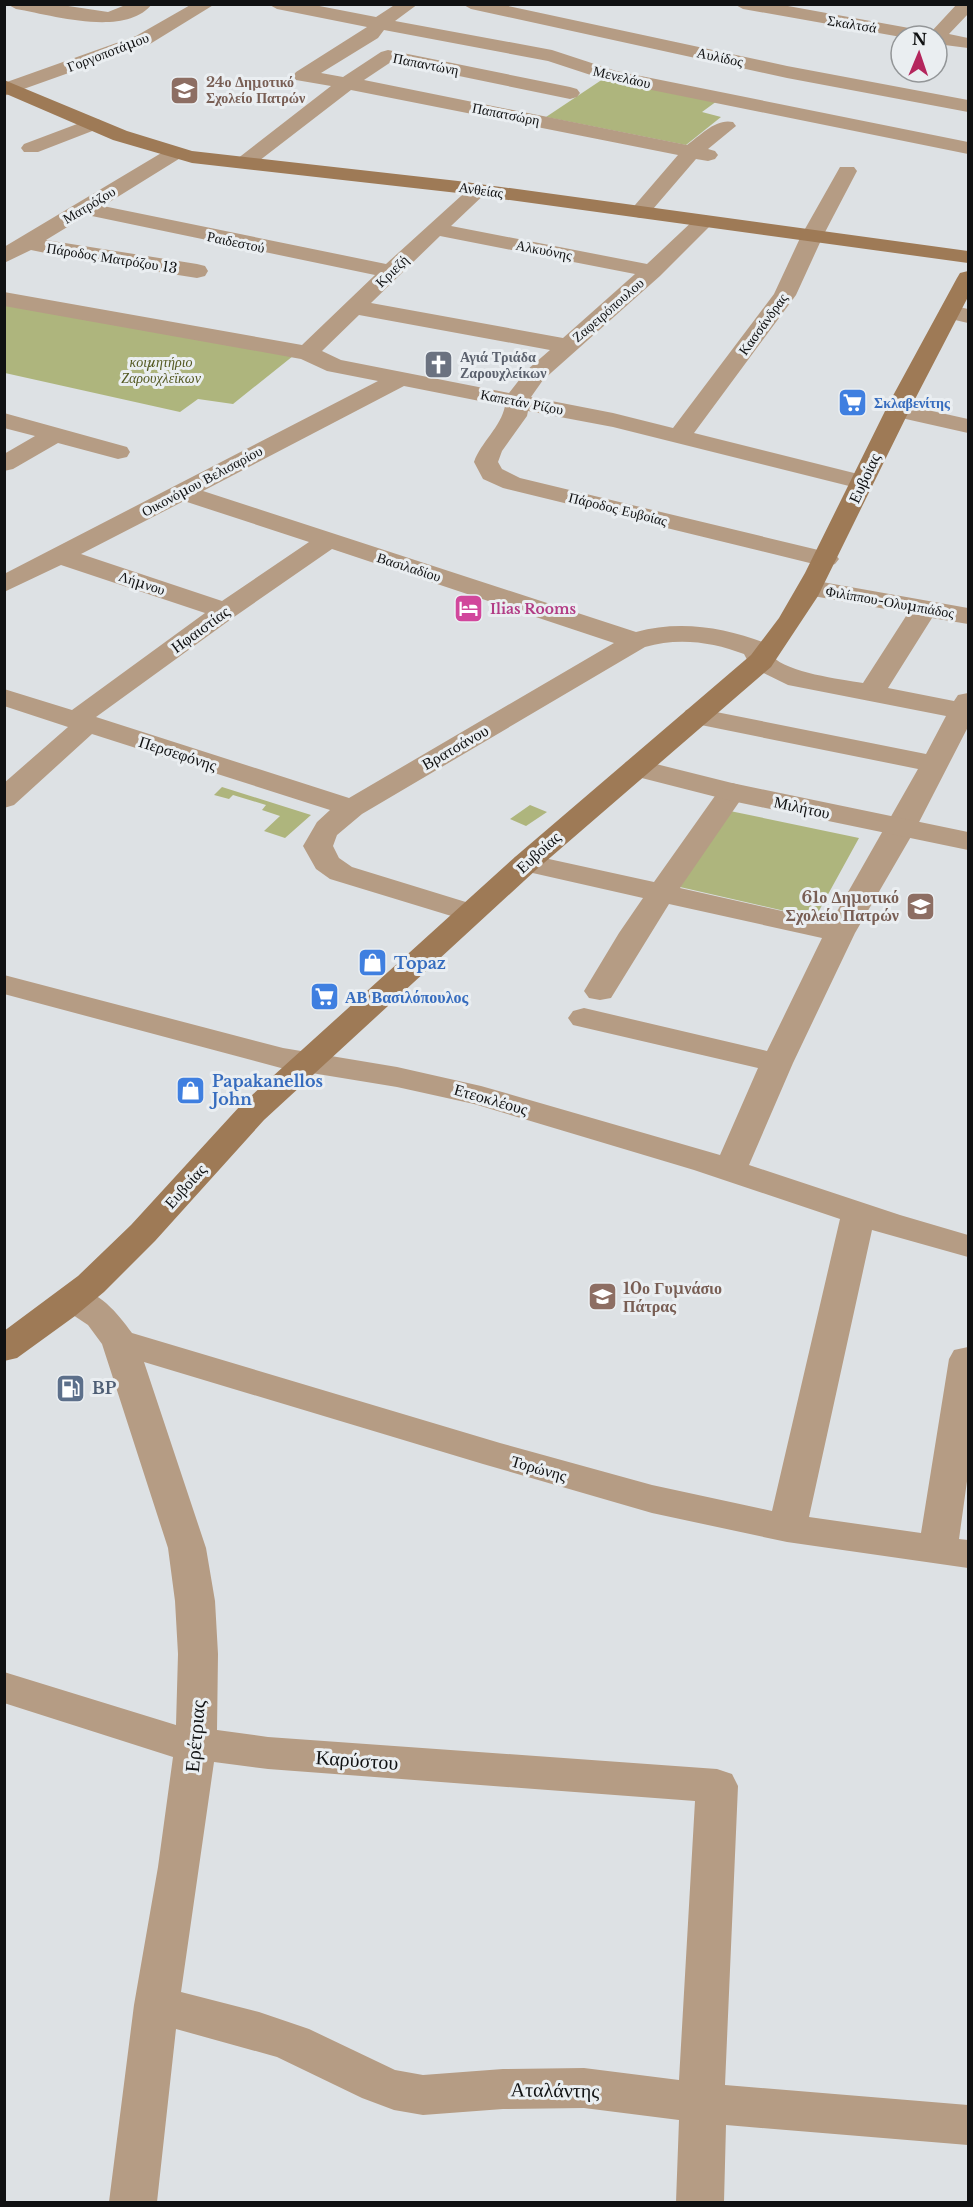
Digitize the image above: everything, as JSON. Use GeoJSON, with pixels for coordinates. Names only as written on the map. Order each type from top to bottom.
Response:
{"type":"FeatureCollection","features":[{"type":"Feature","properties":{"kind":"main road","name":"Ανθείας"},"geometry":{"type":"LineString","coordinates":[[6,88],[93,124],[175,153],[479,190],[969,257]]}},
{"type":"Feature","properties":{"kind":"main road","name":"Ευβοίας"},"geometry":{"type":"LineString","coordinates":[[11,1338],[74,1299],[136,1240],[246,1120],[526,863],[761,660],[782,634],[811,588],[896,410],[959,314],[969,278]]}},
{"type":"Feature","properties":{"kind":"street"},"geometry":{"type":"LineString","coordinates":[[16,4],[108,18],[118,16],[143,4]]}},
{"type":"Feature","properties":{"kind":"street","name":"Γοργοποτάμου"},"geometry":{"type":"LineString","coordinates":[[6,88],[143,40],[206,4]]}},
{"type":"Feature","properties":{"kind":"street","name":"Μενελάου"},"geometry":{"type":"LineString","coordinates":[[277,4],[561,58],[597,72],[857,128],[969,148]]}},
{"type":"Feature","properties":{"kind":"street"},"geometry":{"type":"LineString","coordinates":[[380,23],[409,4]]}},
{"type":"Feature","properties":{"kind":"street","name":"Αυλίδος"},"geometry":{"type":"LineString","coordinates":[[471,4],[600,33],[969,106]]}},
{"type":"Feature","properties":{"kind":"street","name":"Σκαλτσά"},"geometry":{"type":"LineString","coordinates":[[743,4],[889,30]]}},
{"type":"Feature","properties":{"kind":"street"},"geometry":{"type":"LineString","coordinates":[[947,24],[962,6]]}},
{"type":"Feature","properties":{"kind":"street","name":"Παπατσώρη"},"geometry":{"type":"LineString","coordinates":[[380,23],[371,34],[303,76],[700,153]]}},
{"type":"Feature","properties":{"kind":"street"},"geometry":{"type":"LineString","coordinates":[[525,83],[600,33]]}},
{"type":"Feature","properties":{"kind":"street"},"geometry":{"type":"LineString","coordinates":[[949,39],[969,43]]}},
{"type":"Feature","properties":{"kind":"street","name":"Παπαντώνη"},"geometry":{"type":"LineString","coordinates":[[244,163],[347,83],[388,56],[570,93]]}},
{"type":"Feature","properties":{"kind":"street"},"geometry":{"type":"LineString","coordinates":[[530,119],[597,72]]}},
{"type":"Feature","properties":{"kind":"street"},"geometry":{"type":"LineString","coordinates":[[31,148],[93,124]]}},
{"type":"Feature","properties":{"kind":"street"},"geometry":{"type":"LineString","coordinates":[[640,212],[726,126]]}},
{"type":"Feature","properties":{"kind":"street","name":"Ματρόζου"},"geometry":{"type":"LineString","coordinates":[[4,257],[175,153]]}},
{"type":"Feature","properties":{"kind":"street","name":"Κασσάνδρας"},"geometry":{"type":"LineString","coordinates":[[680,435],[785,295],[812,236],[847,171]]}},
{"type":"Feature","properties":{"kind":"street","name":"Κριεζή"},"geometry":{"type":"LineString","coordinates":[[307,353],[435,229],[479,190]]}},
{"type":"Feature","properties":{"kind":"street","name":"Ραιδεστού"},"geometry":{"type":"LineString","coordinates":[[82,208],[391,272]]}},
{"type":"Feature","properties":{"kind":"street","name":"Ζαφειρόπουλου"},"geometry":{"type":"LineString","coordinates":[[518,401],[521,392],[535,375],[652,271],[704,221]]}},
{"type":"Feature","properties":{"kind":"street","name":"Αλκυόνης"},"geometry":{"type":"LineString","coordinates":[[435,229],[652,271]]}},
{"type":"Feature","properties":{"kind":"street","name":"Πάροδος Ματρόζου 13"},"geometry":{"type":"LineString","coordinates":[[28,243],[69,252],[197,271]]}},
{"type":"Feature","properties":{"kind":"street","name":"Καπετάν Ρίζου"},"geometry":{"type":"LineString","coordinates":[[4,299],[307,353],[335,366],[680,435],[861,482]]}},
{"type":"Feature","properties":{"kind":"street"},"geometry":{"type":"LineString","coordinates":[[354,308],[567,346]]}},
{"type":"Feature","properties":{"kind":"street","name":"Οικονόμου Βελισαρίου"},"geometry":{"type":"LineString","coordinates":[[7,580],[60,556],[401,379]]}},
{"type":"Feature","properties":{"kind":"street","name":"Πάροδος Ευβοίας"},"geometry":{"type":"LineString","coordinates":[[518,401],[515,416],[490,451],[486,462],[492,474],[512,483],[826,559]]}},
{"type":"Feature","properties":{"kind":"street"},"geometry":{"type":"LineString","coordinates":[[896,410],[969,426]]}},
{"type":"Feature","properties":{"kind":"street"},"geometry":{"type":"LineString","coordinates":[[4,420],[118,452]]}},
{"type":"Feature","properties":{"kind":"street"},"geometry":{"type":"LineString","coordinates":[[4,464],[54,435]]}},
{"type":"Feature","properties":{"kind":"street","name":"Βασιλαδίου"},"geometry":{"type":"LineString","coordinates":[[182,492],[636,641]]}},
{"type":"Feature","properties":{"kind":"street","name":"Ηφαιστίας"},"geometry":{"type":"LineString","coordinates":[[4,799],[81,722],[225,611],[327,541]]}},
{"type":"Feature","properties":{"kind":"street","name":"Λήμνου"},"geometry":{"type":"LineString","coordinates":[[60,556],[225,611]]}},
{"type":"Feature","properties":{"kind":"street","name":"Φιλίππου-Ολυμπιάδος"},"geometry":{"type":"LineString","coordinates":[[811,588],[969,616]]}},
{"type":"Feature","properties":{"kind":"street"},"geometry":{"type":"LineString","coordinates":[[871,693],[925,608]]}},
{"type":"Feature","properties":{"kind":"street","name":"Βρατσάνου"},"geometry":{"type":"LineString","coordinates":[[471,913],[341,873],[327,863],[318,846],[321,837],[330,823],[352,808],[636,641],[672,635],[717,638],[737,642],[755,649],[761,660],[782,673],[798,679],[967,708]]}},
{"type":"Feature","properties":{"kind":"street","name":"Περσεφόνης"},"geometry":{"type":"LineString","coordinates":[[4,697],[352,808]]}},
{"type":"Feature","properties":{"kind":"street"},"geometry":{"type":"LineString","coordinates":[[730,1170],[777,1063],[840,933],[967,708]]}},
{"type":"Feature","properties":{"kind":"street"},"geometry":{"type":"LineString","coordinates":[[696,716],[934,764]]}},
{"type":"Feature","properties":{"kind":"street","name":"Μιλήτου"},"geometry":{"type":"LineString","coordinates":[[636,768],[732,792],[969,841]]}},
{"type":"Feature","properties":{"kind":"street"},"geometry":{"type":"LineString","coordinates":[[732,792],[634,933],[592,1004],[777,1063]]}},
{"type":"Feature","properties":{"kind":"street"},"geometry":{"type":"LineString","coordinates":[[526,863],[840,933]]}},
{"type":"Feature","properties":{"kind":"street","name":"Ετεοκλέους"},"geometry":{"type":"LineString","coordinates":[[4,984],[281,1058],[397,1077],[458,1090],[730,1170],[858,1214],[969,1246]]}},
{"type":"Feature","properties":{"kind":"street"},"geometry":{"type":"LineString","coordinates":[[787,1528],[858,1214]]}},
{"type":"Feature","properties":{"kind":"street","name":"Ερέτριας"},"geometry":{"type":"LineString","coordinates":[[74,1299],[101,1317],[119,1342],[175,1508],[194,1582],[199,1634],[195,1745],[181,1860],[157,2006],[133,2202]]}},
{"type":"Feature","properties":{"kind":"street","name":"Τορώνης"},"geometry":{"type":"LineString","coordinates":[[119,1342],[496,1455],[694,1509],[787,1528],[953,1552]]}},
{"type":"Feature","properties":{"kind":"street"},"geometry":{"type":"LineString","coordinates":[[953,1552],[967,1359]]}},
{"type":"Feature","properties":{"kind":"street","name":"Καρύστου"},"geometry":{"type":"LineString","coordinates":[[4,1687],[137,1731],[195,1745],[268,1753],[717,1786],[702,2103]]}},
{"type":"Feature","properties":{"kind":"street","name":"Αταλάντης"},"geometry":{"type":"LineString","coordinates":[[157,2006],[259,2031],[293,2043],[394,2090],[423,2095],[503,2089],[584,2088],[702,2103],[969,2125]]}},
{"type":"Feature","properties":{"kind":"street"},"geometry":{"type":"LineString","coordinates":[[700,2202],[703,2161],[702,2103]]}},
{"type":"Feature","properties":{"kind":"green space"},"geometry":{"type":"Polygon","coordinates":[[[606,77],[717,101],[702,112],[721,117],[686,145],[546,117],[606,77]]]}},
{"type":"Feature","properties":{"kind":"green space","name":"κοιμητήριο Ζαρουχλεΐκων"},"geometry":{"type":"Polygon","coordinates":[[[4,302],[293,356],[233,404],[198,399],[180,412],[5,373],[4,302]]]}},
{"type":"Feature","properties":{"kind":"green space"},"geometry":{"type":"Polygon","coordinates":[[[222,787],[311,815],[285,838],[264,831],[280,816],[262,810],[266,805],[233,795],[229,799],[214,795],[222,787]]]}},
{"type":"Feature","properties":{"kind":"green space"},"geometry":{"type":"Polygon","coordinates":[[[530,805],[547,812],[526,826],[510,819],[530,805]]]}},
{"type":"Feature","properties":{"kind":"green space"},"geometry":{"type":"Polygon","coordinates":[[[730,811],[859,838],[815,918],[680,887],[730,811]]]}},
{"type":"Feature","properties":{"kind":"place","name":"24ο Δημοτικό Σχολείο Πατρών"},"geometry":{"type":"Point","coordinates":[185,90]}},
{"type":"Feature","properties":{"kind":"place","name":"Αγιά Τριάδα Ζαρουχλείκων"},"geometry":{"type":"Point","coordinates":[439,365]}},
{"type":"Feature","properties":{"kind":"place","name":"Σκλαβενίτης"},"geometry":{"type":"Point","coordinates":[853,403]}},
{"type":"Feature","properties":{"kind":"place","name":"Ilias Rooms"},"geometry":{"type":"Point","coordinates":[469,609]}},
{"type":"Feature","properties":{"kind":"place","name":"61ο Δημοτικό Σχολείο Πατρών"},"geometry":{"type":"Point","coordinates":[920,906]}},
{"type":"Feature","properties":{"kind":"place","name":"Topaz"},"geometry":{"type":"Point","coordinates":[373,963]}},
{"type":"Feature","properties":{"kind":"place","name":"ΑΒ Βασιλόπουλος"},"geometry":{"type":"Point","coordinates":[324,997]}},
{"type":"Feature","properties":{"kind":"place","name":"Papakanellos John"},"geometry":{"type":"Point","coordinates":[191,1090]}},
{"type":"Feature","properties":{"kind":"place","name":"10ο Γυμνάσιο Πάτρας"},"geometry":{"type":"Point","coordinates":[602,1297]}},
{"type":"Feature","properties":{"kind":"place","name":"BP"},"geometry":{"type":"Point","coordinates":[71,1388]}}]}
